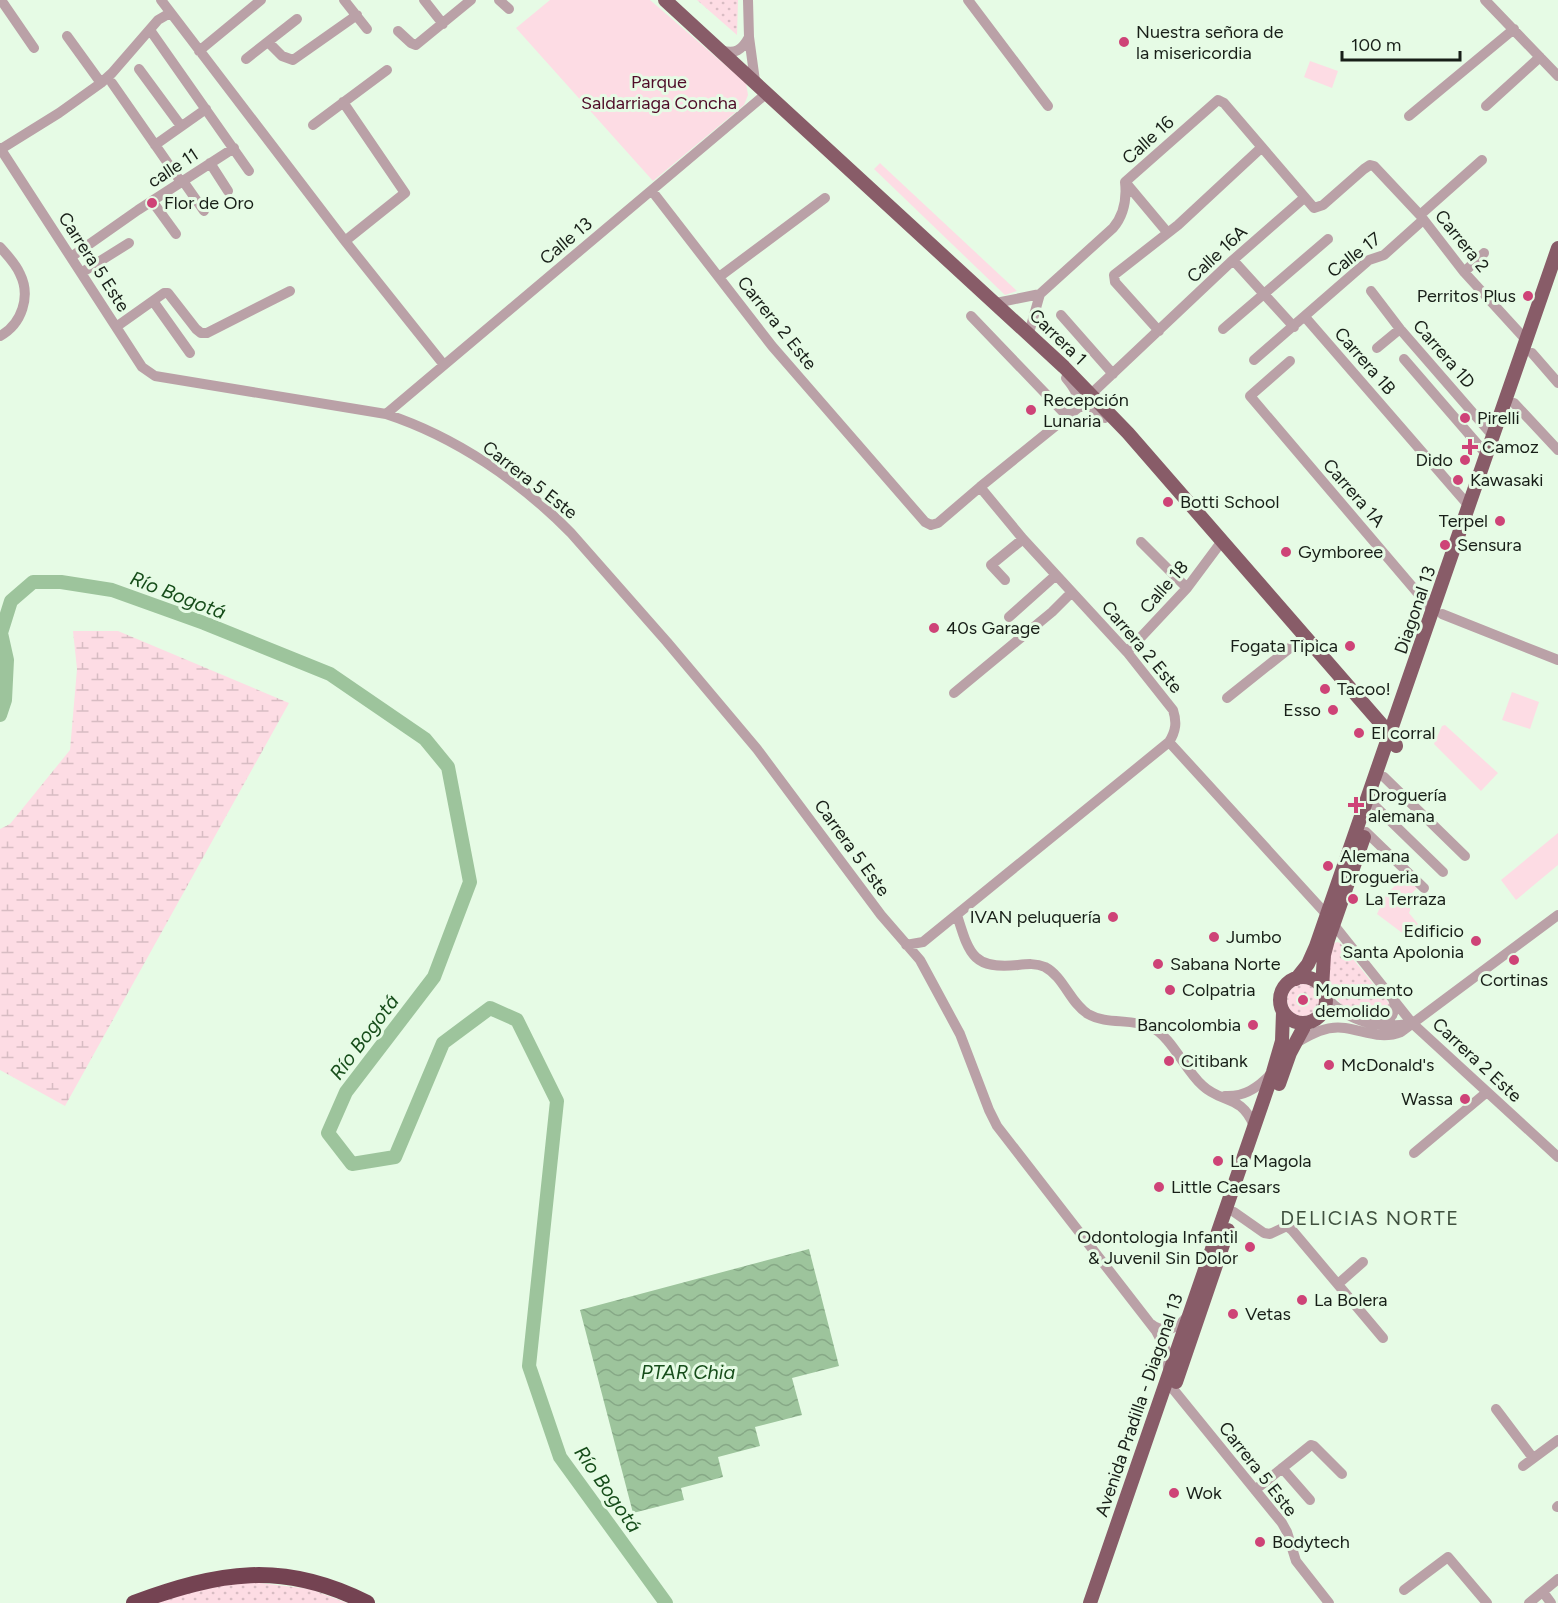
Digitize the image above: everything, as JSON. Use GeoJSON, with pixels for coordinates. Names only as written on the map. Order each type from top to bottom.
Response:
{"type":"FeatureCollection","features":[{"type":"Feature","properties":{"kind":"highway"},"geometry":{"type":"LineString","coordinates":[[134,1603],[211,1579],[270,1575],[317,1582],[367,1603]]}},
{"type":"Feature","properties":{"kind":"main road","name":"Carrera 1"},"geometry":{"type":"LineString","coordinates":[[665,0],[1064,367],[1128,433],[1393,740]]}},
{"type":"Feature","properties":{"kind":"main road","name":"Diagonal 13"},"geometry":{"type":"LineString","coordinates":[[1324,992],[1324,955],[1331,920],[1437,612],[1514,403],[1558,248]]}},
{"type":"Feature","properties":{"kind":"main road","name":"Diagonal 13"},"geometry":{"type":"LineString","coordinates":[[1437,612],[1493,436],[1558,276]]}},
{"type":"Feature","properties":{"kind":"main road","name":"Diagonal 13"},"geometry":{"type":"LineString","coordinates":[[1296,978],[1312,956],[1331,920],[1375,806],[1393,740]]}},
{"type":"Feature","properties":{"kind":"main road"},"geometry":{"type":"LineString","coordinates":[[1296,978],[1310,978],[1324,992],[1325,1006],[1314,1020],[1306,1023],[1290,1020],[1283,1012],[1280,1002],[1281,992],[1296,978]]}},
{"type":"Feature","properties":{"kind":"main road","name":"Avenida Pradilla - Diagonal 13"},"geometry":{"type":"LineString","coordinates":[[1100,1603],[1171,1382],[1188,1314],[1273,1072],[1282,1041],[1283,1012]]}},
{"type":"Feature","properties":{"kind":"main road","name":"Avenida Pradilla - Diagonal 13"},"geometry":{"type":"LineString","coordinates":[[1090,1603],[1234,1212],[1285,1065],[1306,1023]]}},
{"type":"Feature","properties":{"kind":"street"},"geometry":{"type":"LineString","coordinates":[[1,0],[34,48]]}},
{"type":"Feature","properties":{"kind":"street"},"geometry":{"type":"LineString","coordinates":[[160,0],[345,241],[444,365]]}},
{"type":"Feature","properties":{"kind":"street"},"geometry":{"type":"LineString","coordinates":[[199,51],[261,0]]}},
{"type":"Feature","properties":{"kind":"street"},"geometry":{"type":"LineString","coordinates":[[344,0],[367,29]]}},
{"type":"Feature","properties":{"kind":"street"},"geometry":{"type":"LineString","coordinates":[[424,0],[443,24]]}},
{"type":"Feature","properties":{"kind":"street"},"geometry":{"type":"LineString","coordinates":[[398,31],[416,45],[471,0]]}},
{"type":"Feature","properties":{"kind":"street"},"geometry":{"type":"LineString","coordinates":[[499,0],[508,9]]}},
{"type":"Feature","properties":{"kind":"street"},"geometry":{"type":"LineString","coordinates":[[748,0],[749,37],[755,81]]}},
{"type":"Feature","properties":{"kind":"street"},"geometry":{"type":"LineString","coordinates":[[968,0],[1048,106]]}},
{"type":"Feature","properties":{"kind":"street"},"geometry":{"type":"LineString","coordinates":[[1485,0],[1558,76]]}},
{"type":"Feature","properties":{"kind":"street"},"geometry":{"type":"LineString","coordinates":[[0,149],[106,83],[158,20],[171,13]]}},
{"type":"Feature","properties":{"kind":"street"},"geometry":{"type":"LineString","coordinates":[[268,42],[282,56],[293,60],[357,15]]}},
{"type":"Feature","properties":{"kind":"street"},"geometry":{"type":"LineString","coordinates":[[246,59],[297,19]]}},
{"type":"Feature","properties":{"kind":"street"},"geometry":{"type":"LineString","coordinates":[[1409,116],[1514,29]]}},
{"type":"Feature","properties":{"kind":"street"},"geometry":{"type":"LineString","coordinates":[[150,30],[249,171]]}},
{"type":"Feature","properties":{"kind":"street"},"geometry":{"type":"LineString","coordinates":[[67,36],[204,211]]}},
{"type":"Feature","properties":{"kind":"street"},"geometry":{"type":"LineString","coordinates":[[721,50],[731,53],[739,51],[749,37]]}},
{"type":"Feature","properties":{"kind":"street"},"geometry":{"type":"LineString","coordinates":[[1486,106],[1540,57]]}},
{"type":"Feature","properties":{"kind":"street"},"geometry":{"type":"LineString","coordinates":[[139,69],[181,126]]}},
{"type":"Feature","properties":{"kind":"street"},"geometry":{"type":"LineString","coordinates":[[313,125],[387,70]]}},
{"type":"Feature","properties":{"kind":"street","name":"Calle 13"},"geometry":{"type":"LineString","coordinates":[[386,414],[767,93]]}},
{"type":"Feature","properties":{"kind":"street","name":"Calle 16"},"geometry":{"type":"LineString","coordinates":[[1040,294],[1118,222],[1125,205],[1125,182],[1218,100],[1224,103],[1261,148]]}},
{"type":"Feature","properties":{"kind":"street"},"geometry":{"type":"LineString","coordinates":[[343,102],[405,192],[345,241]]}},
{"type":"Feature","properties":{"kind":"street"},"geometry":{"type":"LineString","coordinates":[[154,145],[206,109]]}},
{"type":"Feature","properties":{"kind":"street","name":"calle 11"},"geometry":{"type":"LineString","coordinates":[[71,257],[234,148]]}},
{"type":"Feature","properties":{"kind":"street"},"geometry":{"type":"LineString","coordinates":[[1159,331],[1113,277],[1178,225],[1261,148],[1304,198]]}},
{"type":"Feature","properties":{"kind":"street","name":"Carrera 5 Este"},"geometry":{"type":"LineString","coordinates":[[0,149],[142,367],[155,376],[386,414],[408,421],[472,454],[536,500],[572,533],[757,749],[881,915],[920,960],[964,1043],[988,1110],[997,1126],[1149,1323]]}},
{"type":"Feature","properties":{"kind":"street","name":"Calle 17"},"geometry":{"type":"LineString","coordinates":[[1305,317],[1369,260],[1384,255],[1482,160]]}},
{"type":"Feature","properties":{"kind":"street"},"geometry":{"type":"LineString","coordinates":[[210,163],[228,191]]}},
{"type":"Feature","properties":{"kind":"street","name":"Carrera 2"},"geometry":{"type":"LineString","coordinates":[[1304,198],[1314,208],[1318,208],[1370,165],[1374,166],[1422,217],[1464,272],[1529,346],[1558,384]]}},
{"type":"Feature","properties":{"kind":"street"},"geometry":{"type":"LineString","coordinates":[[1125,182],[1167,232]]}},
{"type":"Feature","properties":{"kind":"street","name":"Carrera 2 Este"},"geometry":{"type":"LineString","coordinates":[[652,191],[772,346],[925,522],[931,525],[938,524],[980,486],[1023,539],[1127,652],[1173,710],[1176,728],[1169,742],[1331,920],[1412,1023],[1558,1157]]}},
{"type":"Feature","properties":{"kind":"street"},"geometry":{"type":"LineString","coordinates":[[719,277],[825,198]]}},
{"type":"Feature","properties":{"kind":"street","name":"Calle 16A"},"geometry":{"type":"LineString","coordinates":[[1090,395],[1233,260],[1304,198]]}},
{"type":"Feature","properties":{"kind":"street"},"geometry":{"type":"LineString","coordinates":[[152,201],[176,234]]}},
{"type":"Feature","properties":{"kind":"street"},"geometry":{"type":"LineString","coordinates":[[1223,329],[1328,239]]}},
{"type":"Feature","properties":{"kind":"street"},"geometry":{"type":"LineString","coordinates":[[81,273],[129,243]]}},
{"type":"Feature","properties":{"kind":"street"},"geometry":{"type":"LineString","coordinates":[[0,247],[19,272],[25,292],[20,315],[12,327],[0,336]]}},
{"type":"Feature","properties":{"kind":"street"},"geometry":{"type":"LineString","coordinates":[[1464,272],[1484,253]]}},
{"type":"Feature","properties":{"kind":"street"},"geometry":{"type":"LineString","coordinates":[[1233,260],[1294,327]]}},
{"type":"Feature","properties":{"kind":"street"},"geometry":{"type":"LineString","coordinates":[[116,327],[164,293],[168,293],[196,329],[201,333],[207,333],[290,291]]}},
{"type":"Feature","properties":{"kind":"street","name":"Carrera 1D"},"geometry":{"type":"LineString","coordinates":[[1371,291],[1400,329],[1493,436]]}},
{"type":"Feature","properties":{"kind":"street"},"geometry":{"type":"LineString","coordinates":[[996,303],[1040,294],[1029,333]]}},
{"type":"Feature","properties":{"kind":"street"},"geometry":{"type":"LineString","coordinates":[[153,301],[190,353]]}},
{"type":"Feature","properties":{"kind":"street"},"geometry":{"type":"LineString","coordinates":[[1061,315],[1113,374]]}},
{"type":"Feature","properties":{"kind":"street"},"geometry":{"type":"LineString","coordinates":[[971,316],[1069,414]]}},
{"type":"Feature","properties":{"kind":"street"},"geometry":{"type":"LineString","coordinates":[[1254,360],[1305,317]]}},
{"type":"Feature","properties":{"kind":"street","name":"Carrera 1B"},"geometry":{"type":"LineString","coordinates":[[1305,317],[1469,506]]}},
{"type":"Feature","properties":{"kind":"street"},"geometry":{"type":"LineString","coordinates":[[1377,348],[1400,329]]}},
{"type":"Feature","properties":{"kind":"street"},"geometry":{"type":"LineString","coordinates":[[1404,359],[1487,454]]}},
{"type":"Feature","properties":{"kind":"street","name":"Carrera 1A"},"geometry":{"type":"LineString","coordinates":[[1290,361],[1250,396],[1437,612],[1558,660]]}},
{"type":"Feature","properties":{"kind":"street"},"geometry":{"type":"LineString","coordinates":[[1064,367],[1066,379],[1074,386],[1077,395],[1077,404],[1069,414]]}},
{"type":"Feature","properties":{"kind":"street"},"geometry":{"type":"LineString","coordinates":[[1514,403],[1558,450]]}},
{"type":"Feature","properties":{"kind":"street"},"geometry":{"type":"LineString","coordinates":[[980,486],[1079,407],[1091,407],[1113,426],[1128,433]]}},
{"type":"Feature","properties":{"kind":"street"},"geometry":{"type":"LineString","coordinates":[[1005,580],[992,565],[1023,539]]}},
{"type":"Feature","properties":{"kind":"street","name":"Calle 18"},"geometry":{"type":"LineString","coordinates":[[1127,652],[1187,588],[1222,541]]}},
{"type":"Feature","properties":{"kind":"street"},"geometry":{"type":"LineString","coordinates":[[1142,542],[1187,588]]}},
{"type":"Feature","properties":{"kind":"street"},"geometry":{"type":"LineString","coordinates":[[1009,617],[1056,574]]}},
{"type":"Feature","properties":{"kind":"street"},"geometry":{"type":"LineString","coordinates":[[954,693],[1045,618],[1072,592]]}},
{"type":"Feature","properties":{"kind":"street"},"geometry":{"type":"LineString","coordinates":[[1227,698],[1305,636]]}},
{"type":"Feature","properties":{"kind":"street"},"geometry":{"type":"LineString","coordinates":[[906,945],[923,942],[1169,742]]}},
{"type":"Feature","properties":{"kind":"street"},"geometry":{"type":"LineString","coordinates":[[1384,777],[1465,856]]}},
{"type":"Feature","properties":{"kind":"street"},"geometry":{"type":"LineString","coordinates":[[1375,806],[1443,872]]}},
{"type":"Feature","properties":{"kind":"street"},"geometry":{"type":"LineString","coordinates":[[1366,832],[1424,888]]}},
{"type":"Feature","properties":{"kind":"street"},"geometry":{"type":"LineString","coordinates":[[957,915],[968,947],[979,960],[998,967],[1038,965],[1051,972],[1079,1006],[1090,1015],[1096,1018],[1152,1027],[1164,1037],[1202,1085],[1240,1105],[1254,1126]]}},
{"type":"Feature","properties":{"kind":"street"},"geometry":{"type":"LineString","coordinates":[[1295,1044],[1310,1034],[1327,1029],[1344,1028],[1386,1036],[1401,1032],[1558,915]]}},
{"type":"Feature","properties":{"kind":"street"},"geometry":{"type":"LineString","coordinates":[[920,960],[923,942]]}},
{"type":"Feature","properties":{"kind":"street"},"geometry":{"type":"LineString","coordinates":[[1324,992],[1343,1013],[1365,1022],[1401,1025],[1412,1023]]}},
{"type":"Feature","properties":{"kind":"street"},"geometry":{"type":"LineString","coordinates":[[1377,1024],[1383,1023],[1392,1015],[1395,1004],[1392,999]]}},
{"type":"Feature","properties":{"kind":"street"},"geometry":{"type":"LineString","coordinates":[[1221,1096],[1242,1094],[1253,1090],[1273,1072]]}},
{"type":"Feature","properties":{"kind":"street"},"geometry":{"type":"LineString","coordinates":[[1414,1153],[1487,1092]]}},
{"type":"Feature","properties":{"kind":"street"},"geometry":{"type":"LineString","coordinates":[[1234,1212],[1264,1233],[1270,1234],[1287,1226],[1383,1338]]}},
{"type":"Feature","properties":{"kind":"street"},"geometry":{"type":"LineString","coordinates":[[1338,1284],[1363,1262]]}},
{"type":"Feature","properties":{"kind":"street"},"geometry":{"type":"LineString","coordinates":[[1149,1323],[1156,1328],[1166,1330],[1175,1328],[1188,1314]]}},
{"type":"Feature","properties":{"kind":"street"},"geometry":{"type":"LineString","coordinates":[[1149,1323],[1163,1341],[1167,1352],[1171,1382]]}},
{"type":"Feature","properties":{"kind":"street","name":"Carrera 5 Este"},"geometry":{"type":"LineString","coordinates":[[1171,1382],[1282,1523],[1296,1561],[1329,1603]]}},
{"type":"Feature","properties":{"kind":"street"},"geometry":{"type":"LineString","coordinates":[[1496,1409],[1533,1458]]}},
{"type":"Feature","properties":{"kind":"street"},"geometry":{"type":"LineString","coordinates":[[1523,1466],[1558,1440]]}},
{"type":"Feature","properties":{"kind":"street"},"geometry":{"type":"LineString","coordinates":[[1255,1490],[1311,1445],[1342,1474]]}},
{"type":"Feature","properties":{"kind":"street"},"geometry":{"type":"LineString","coordinates":[[1282,1468],[1310,1500]]}},
{"type":"Feature","properties":{"kind":"street"},"geometry":{"type":"LineString","coordinates":[[1404,1590],[1448,1557],[1486,1603]]}},
{"type":"Feature","properties":{"kind":"street"},"geometry":{"type":"LineString","coordinates":[[1529,1603],[1558,1579]]}},
{"type":"Feature","properties":{"kind":"street"},"geometry":{"type":"LineString","coordinates":[[1542,1592],[1551,1603]]}},
{"type":"Feature","properties":{"kind":"green space","name":"Parque Saldarriaga Concha"},"geometry":{"type":"Polygon","coordinates":[[[550,0],[650,0],[746,83],[748,95],[744,105],[653,181],[516,28],[550,0]]]}},
{"type":"Feature","properties":{"kind":"green space"},"geometry":{"type":"Polygon","coordinates":[[[697,0],[738,0],[737,35],[697,0]]]}},
{"type":"Feature","properties":{"kind":"green space"},"geometry":{"type":"Polygon","coordinates":[[[1310,61],[1338,71],[1332,88],[1304,77],[1310,61]]]}},
{"type":"Feature","properties":{"kind":"green space"},"geometry":{"type":"Polygon","coordinates":[[[880,163],[1017,291],[1005,295],[874,169],[880,163]]]}},
{"type":"Feature","properties":{"kind":"green space"},"geometry":{"type":"Polygon","coordinates":[[[73,631],[118,631],[289,703],[65,1106],[0,1070],[0,829],[10,824],[70,750],[77,669],[73,631]]]}},
{"type":"Feature","properties":{"kind":"green space"},"geometry":{"type":"Polygon","coordinates":[[[1512,692],[1539,702],[1530,729],[1502,720],[1512,692]]]}},
{"type":"Feature","properties":{"kind":"green space"},"geometry":{"type":"Polygon","coordinates":[[[1445,725],[1498,773],[1481,791],[1434,744],[1442,726],[1445,725]]]}},
{"type":"Feature","properties":{"kind":"green space"},"geometry":{"type":"Polygon","coordinates":[[[1558,833],[1558,865],[1516,900],[1501,880],[1558,833]]]}},
{"type":"Feature","properties":{"kind":"green space"},"geometry":{"type":"Polygon","coordinates":[[[1405,875],[1417,888],[1406,899],[1412,905],[1409,913],[1418,924],[1405,935],[1377,914],[1386,895],[1405,875]]]}},
{"type":"Feature","properties":{"kind":"green space"},"geometry":{"type":"Polygon","coordinates":[[[1337,942],[1392,1007],[1390,1015],[1373,1018],[1359,1017],[1340,1002],[1331,987],[1328,972],[1333,944],[1337,942]]]}},
{"type":"Feature","properties":{"kind":"green space"},"geometry":{"type":"Polygon","coordinates":[[[1303,984],[1314,989],[1319,1000],[1314,1011],[1303,1016],[1292,1011],[1287,1000],[1292,989],[1303,984]]]}},
{"type":"Feature","properties":{"kind":"green space"},"geometry":{"type":"Polygon","coordinates":[[[244,1581],[310,1589],[347,1603],[150,1603],[172,1595],[244,1581]]]}},
{"type":"Feature","properties":{"kind":"water","name":"PTAR Chia"},"geometry":{"type":"Polygon","coordinates":[[[809,1249],[839,1366],[792,1378],[802,1415],[755,1427],[760,1446],[718,1457],[723,1477],[681,1488],[684,1500],[633,1513],[580,1310],[809,1249]]]}},
{"type":"Feature","properties":{"kind":"waterway","name":"Río Bogotá"},"geometry":{"type":"LineString","coordinates":[[0,715],[5,700],[7,660],[1,633],[11,601],[33,582],[61,582],[112,590],[204,623],[330,674],[425,739],[448,767],[470,882],[434,977],[346,1092],[328,1133],[352,1164],[395,1157],[443,1043],[490,1008],[517,1020],[557,1101],[529,1366],[560,1457],[666,1603]]}},
{"type":"Feature","properties":{"kind":"place","name":"Nuestra señora de la misericordia"},"geometry":{"type":"Point","coordinates":[1124,42]}},
{"type":"Feature","properties":{"kind":"place","name":"Flor de Oro"},"geometry":{"type":"Point","coordinates":[152,203]}},
{"type":"Feature","properties":{"kind":"place","name":"Perritos Plus"},"geometry":{"type":"Point","coordinates":[1528,296]}},
{"type":"Feature","properties":{"kind":"place","name":"Recepción Lunaria"},"geometry":{"type":"Point","coordinates":[1031,410]}},
{"type":"Feature","properties":{"kind":"place","name":"Pirelli"},"geometry":{"type":"Point","coordinates":[1465,418]}},
{"type":"Feature","properties":{"kind":"place","name":"Camoz"},"geometry":{"type":"Point","coordinates":[1470,447]}},
{"type":"Feature","properties":{"kind":"place","name":"Dido"},"geometry":{"type":"Point","coordinates":[1465,460]}},
{"type":"Feature","properties":{"kind":"place","name":"Kawasaki"},"geometry":{"type":"Point","coordinates":[1458,480]}},
{"type":"Feature","properties":{"kind":"place","name":"Botti School"},"geometry":{"type":"Point","coordinates":[1168,502]}},
{"type":"Feature","properties":{"kind":"place","name":"Terpel"},"geometry":{"type":"Point","coordinates":[1500,521]}},
{"type":"Feature","properties":{"kind":"place","name":"Sensura"},"geometry":{"type":"Point","coordinates":[1445,545]}},
{"type":"Feature","properties":{"kind":"place","name":"Gymboree"},"geometry":{"type":"Point","coordinates":[1286,552]}},
{"type":"Feature","properties":{"kind":"place","name":"40s Garage"},"geometry":{"type":"Point","coordinates":[934,628]}},
{"type":"Feature","properties":{"kind":"place","name":"Fogata Tipica"},"geometry":{"type":"Point","coordinates":[1350,646]}},
{"type":"Feature","properties":{"kind":"place","name":"Tacoo!"},"geometry":{"type":"Point","coordinates":[1325,689]}},
{"type":"Feature","properties":{"kind":"place","name":"Esso"},"geometry":{"type":"Point","coordinates":[1333,710]}},
{"type":"Feature","properties":{"kind":"place","name":"El corral"},"geometry":{"type":"Point","coordinates":[1359,733]}},
{"type":"Feature","properties":{"kind":"place","name":"Droguería alemana"},"geometry":{"type":"Point","coordinates":[1356,805]}},
{"type":"Feature","properties":{"kind":"place","name":"Alemana Drogueria"},"geometry":{"type":"Point","coordinates":[1328,866]}},
{"type":"Feature","properties":{"kind":"place","name":"La Terraza"},"geometry":{"type":"Point","coordinates":[1353,899]}},
{"type":"Feature","properties":{"kind":"place","name":"IVAN peluquería"},"geometry":{"type":"Point","coordinates":[1113,917]}},
{"type":"Feature","properties":{"kind":"place","name":"Jumbo"},"geometry":{"type":"Point","coordinates":[1214,937]}},
{"type":"Feature","properties":{"kind":"place","name":"Edificio Santa Apolonia"},"geometry":{"type":"Point","coordinates":[1476,941]}},
{"type":"Feature","properties":{"kind":"place","name":"Cortinas"},"geometry":{"type":"Point","coordinates":[1514,960]}},
{"type":"Feature","properties":{"kind":"place","name":"Sabana Norte"},"geometry":{"type":"Point","coordinates":[1158,964]}},
{"type":"Feature","properties":{"kind":"place","name":"Colpatria"},"geometry":{"type":"Point","coordinates":[1170,990]}},
{"type":"Feature","properties":{"kind":"place","name":"Monumento demolido"},"geometry":{"type":"Point","coordinates":[1303,1000]}},
{"type":"Feature","properties":{"kind":"place","name":"Bancolombia"},"geometry":{"type":"Point","coordinates":[1253,1025]}},
{"type":"Feature","properties":{"kind":"place","name":"Citibank"},"geometry":{"type":"Point","coordinates":[1169,1061]}},
{"type":"Feature","properties":{"kind":"place","name":"McDonald's"},"geometry":{"type":"Point","coordinates":[1329,1065]}},
{"type":"Feature","properties":{"kind":"place","name":"Wassa"},"geometry":{"type":"Point","coordinates":[1465,1099]}},
{"type":"Feature","properties":{"kind":"place","name":"La Magola"},"geometry":{"type":"Point","coordinates":[1218,1161]}},
{"type":"Feature","properties":{"kind":"place","name":"Little Caesars"},"geometry":{"type":"Point","coordinates":[1159,1187]}},
{"type":"Feature","properties":{"kind":"place","name":"Odontologia Infantil & Juvenil Sin Dolor"},"geometry":{"type":"Point","coordinates":[1250,1247]}},
{"type":"Feature","properties":{"kind":"place","name":"La Bolera"},"geometry":{"type":"Point","coordinates":[1302,1300]}},
{"type":"Feature","properties":{"kind":"place","name":"Vetas"},"geometry":{"type":"Point","coordinates":[1233,1314]}},
{"type":"Feature","properties":{"kind":"place","name":"Wok"},"geometry":{"type":"Point","coordinates":[1174,1493]}},
{"type":"Feature","properties":{"kind":"place","name":"Bodytech"},"geometry":{"type":"Point","coordinates":[1260,1542]}},
{"type":"Feature","properties":{"kind":"district","name":"DELICIAS NORTE"},"geometry":{"type":"Point","coordinates":[1370,1218]}}]}
